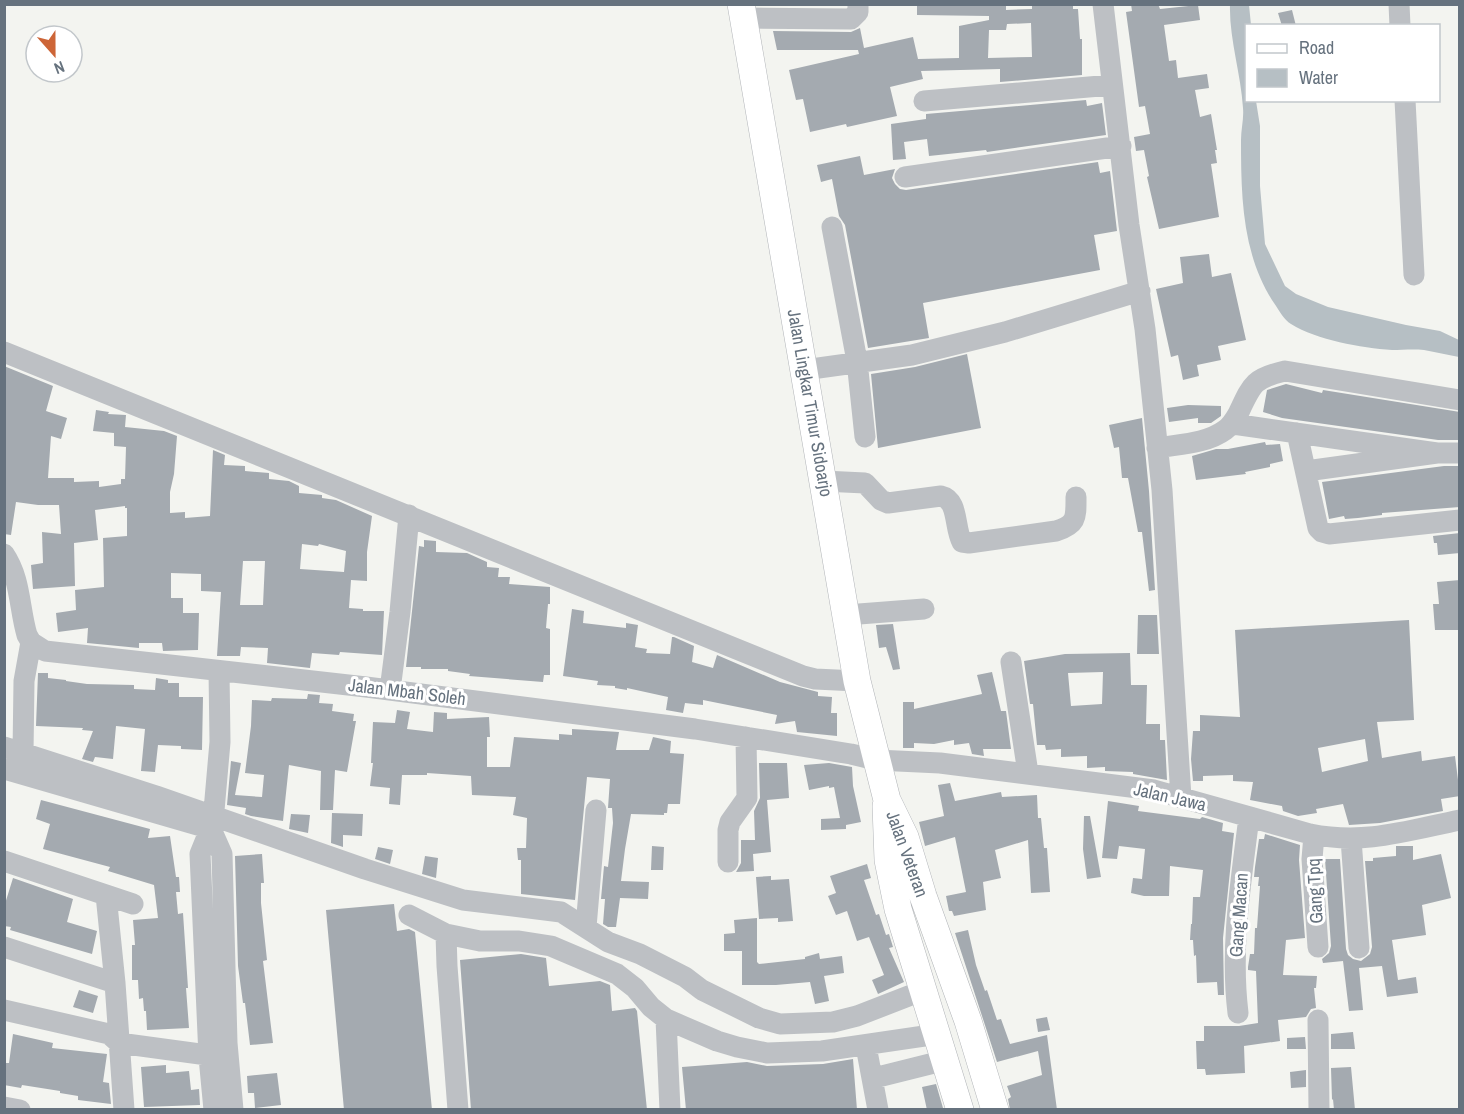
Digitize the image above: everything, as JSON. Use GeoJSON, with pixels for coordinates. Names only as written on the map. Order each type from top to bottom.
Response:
{"type":"FeatureCollection","features":[{"type":"Feature","properties":{"kind":"main road","name":"Jalan Lingkar Timur Sidoarjo"},"geometry":{"type":"LineString","coordinates":[[742,11],[856,681],[886,800]]}},
{"type":"Feature","properties":{"kind":"main road","name":"Jalan Veteran"},"geometry":{"type":"LineString","coordinates":[[886,800],[888,860],[898,909],[960,1110]]}},
{"type":"Feature","properties":{"kind":"main road","name":"Jalan Veteran"},"geometry":{"type":"LineString","coordinates":[[886,800],[905,837],[920,887],[968,1021],[995,1110]]}},
{"type":"Feature","properties":{"kind":"street"},"geometry":{"type":"LineString","coordinates":[[742,11],[851,19],[858,12],[858,4]]}},
{"type":"Feature","properties":{"kind":"street"},"geometry":{"type":"LineString","coordinates":[[1103,4],[1129,225],[1140,291],[1162,490],[1167,794]]}},
{"type":"Feature","properties":{"kind":"street"},"geometry":{"type":"LineString","coordinates":[[1399,4],[1400,24]]}},
{"type":"Feature","properties":{"kind":"street"},"geometry":{"type":"LineString","coordinates":[[924,101],[1112,85]]}},
{"type":"Feature","properties":{"kind":"street"},"geometry":{"type":"LineString","coordinates":[[1405,102],[1414,275]]}},
{"type":"Feature","properties":{"kind":"street"},"geometry":{"type":"LineString","coordinates":[[905,177],[1121,146]]}},
{"type":"Feature","properties":{"kind":"street"},"geometry":{"type":"LineString","coordinates":[[832,227],[857,361],[864,437]]}},
{"type":"Feature","properties":{"kind":"street"},"geometry":{"type":"LineString","coordinates":[[804,370],[912,355],[1005,332],[1140,291]]}},
{"type":"Feature","properties":{"kind":"street"},"geometry":{"type":"LineString","coordinates":[[4,352],[802,676],[856,681]]}},
{"type":"Feature","properties":{"kind":"street"},"geometry":{"type":"LineString","coordinates":[[1157,447],[1200,441],[1225,431],[1233,423],[1250,389],[1258,380],[1285,371],[1460,400]]}},
{"type":"Feature","properties":{"kind":"street"},"geometry":{"type":"LineString","coordinates":[[1233,423],[1437,453]]}},
{"type":"Feature","properties":{"kind":"street"},"geometry":{"type":"LineString","coordinates":[[1297,433],[1318,528],[1322,532],[1329,534],[1460,520]]}},
{"type":"Feature","properties":{"kind":"street"},"geometry":{"type":"LineString","coordinates":[[1306,471],[1437,453],[1460,453]]}},
{"type":"Feature","properties":{"kind":"street"},"geometry":{"type":"LineString","coordinates":[[823,481],[865,483],[881,500],[888,503],[947,497],[952,503],[958,535],[962,542],[969,543],[1056,531],[1068,527],[1076,519],[1077,498]]}},
{"type":"Feature","properties":{"kind":"street"},"geometry":{"type":"LineString","coordinates":[[390,690],[409,515]]}},
{"type":"Feature","properties":{"kind":"street"},"geometry":{"type":"LineString","coordinates":[[4,554],[15,575],[24,625],[31,642],[14,750],[212,823]]}},
{"type":"Feature","properties":{"kind":"street"},"geometry":{"type":"LineString","coordinates":[[846,615],[924,609]]}},
{"type":"Feature","properties":{"kind":"street","name":"Jalan Mbah Soleh"},"geometry":{"type":"LineString","coordinates":[[31,642],[45,651],[390,690],[746,737],[876,760]]}},
{"type":"Feature","properties":{"kind":"street"},"geometry":{"type":"LineString","coordinates":[[1011,662],[1028,772]]}},
{"type":"Feature","properties":{"kind":"street"},"geometry":{"type":"LineString","coordinates":[[214,1110],[218,1050],[222,854],[212,823],[220,742],[219,671]]}},
{"type":"Feature","properties":{"kind":"street"},"geometry":{"type":"LineString","coordinates":[[728,862],[730,822],[747,798],[746,737]]}},
{"type":"Feature","properties":{"kind":"street","name":"Jalan Jawa"},"geometry":{"type":"LineString","coordinates":[[876,760],[940,762],[1028,772],[1167,794],[1314,835],[1351,839],[1373,838],[1460,820]]}},
{"type":"Feature","properties":{"kind":"street"},"geometry":{"type":"LineString","coordinates":[[4,769],[212,823],[463,900],[561,912],[608,942],[640,954],[685,977],[702,990],[759,1018],[780,1024],[833,1022],[924,990]]}},
{"type":"Feature","properties":{"kind":"street"},"geometry":{"type":"LineString","coordinates":[[586,927],[596,810]]}},
{"type":"Feature","properties":{"kind":"street","name":"Gang Macan"},"geometry":{"type":"LineString","coordinates":[[1238,1013],[1235,948],[1249,817]]}},
{"type":"Feature","properties":{"kind":"street","name":"Gang Tpq"},"geometry":{"type":"LineString","coordinates":[[1314,835],[1312,859],[1318,947]]}},
{"type":"Feature","properties":{"kind":"street"},"geometry":{"type":"LineString","coordinates":[[1351,839],[1359,948]]}},
{"type":"Feature","properties":{"kind":"street"},"geometry":{"type":"LineString","coordinates":[[4,861],[133,904]]}},
{"type":"Feature","properties":{"kind":"street"},"geometry":{"type":"LineString","coordinates":[[106,895],[124,1110]]}},
{"type":"Feature","properties":{"kind":"street"},"geometry":{"type":"LineString","coordinates":[[409,915],[446,934],[480,941],[519,940],[551,946],[617,974],[635,988],[651,1007],[666,1019],[737,1047],[767,1053],[822,1051],[866,1046],[942,1047]]}},
{"type":"Feature","properties":{"kind":"street"},"geometry":{"type":"LineString","coordinates":[[446,934],[458,1110]]}},
{"type":"Feature","properties":{"kind":"street"},"geometry":{"type":"LineString","coordinates":[[4,947],[115,982]]}},
{"type":"Feature","properties":{"kind":"street"},"geometry":{"type":"LineString","coordinates":[[4,1010],[116,1036],[218,1050]]}},
{"type":"Feature","properties":{"kind":"street"},"geometry":{"type":"LineString","coordinates":[[666,1019],[670,1110]]}},
{"type":"Feature","properties":{"kind":"street"},"geometry":{"type":"LineString","coordinates":[[1318,1020],[1320,1110]]}},
{"type":"Feature","properties":{"kind":"street"},"geometry":{"type":"LineString","coordinates":[[866,1046],[874,1078],[878,1110]]}},
{"type":"Feature","properties":{"kind":"street"},"geometry":{"type":"LineString","coordinates":[[874,1078],[942,1047]]}},
{"type":"Feature","properties":{"kind":"street"},"geometry":{"type":"LineString","coordinates":[[218,1050],[233,1110]]}},
{"type":"Feature","properties":{"kind":"street"},"geometry":{"type":"LineString","coordinates":[[4,1107],[20,1110]]}},
{"type":"Feature","properties":{"kind":"water"},"geometry":{"type":"Polygon","coordinates":[[[1230,5],[1249,5],[1251,24],[1245,24],[1245,102],[1256,102],[1260,126],[1260,186],[1265,244],[1285,286],[1296,294],[1328,307],[1440,331],[1459,340],[1459,357],[1424,350],[1367,347],[1326,339],[1291,324],[1274,303],[1263,285],[1249,245],[1243,204],[1241,161],[1243,108],[1230,5]]]}},
{"type":"Feature","properties":{"kind":"building"},"geometry":{"type":"Polygon","coordinates":[[[917,4],[1006,4],[1006,10],[1032,9],[1032,4],[1073,4],[1073,9],[1078,9],[1080,39],[1082,39],[1082,75],[1000,82],[1000,69],[921,71],[923,79],[890,87],[897,116],[810,132],[803,99],[796,100],[789,70],[859,54],[858,50],[777,50],[773,31],[851,32],[860,28],[864,48],[913,37],[918,59],[959,58],[959,26],[989,20],[989,16],[917,15],[917,4]],[[1031,23],[1007,24],[1006,30],[989,30],[988,58],[1032,57],[1031,23]]]}},
{"type":"Feature","properties":{"kind":"building"},"geometry":{"type":"Polygon","coordinates":[[[1131,4],[1158,4],[1160,9],[1198,5],[1200,20],[1164,25],[1169,61],[1176,60],[1178,78],[1207,74],[1209,88],[1195,90],[1200,117],[1211,114],[1217,163],[1211,164],[1219,217],[1159,229],[1147,177],[1149,176],[1144,150],[1136,151],[1134,137],[1150,134],[1145,106],[1139,107],[1126,12],[1132,11],[1131,4]]]}},
{"type":"Feature","properties":{"kind":"building"},"geometry":{"type":"Polygon","coordinates":[[[1292,10],[1296,24],[1281,24],[1278,13],[1292,10]]]}},
{"type":"Feature","properties":{"kind":"building"},"geometry":{"type":"Polygon","coordinates":[[[1086,100],[1087,106],[1102,103],[1106,135],[987,152],[986,150],[929,156],[927,139],[904,142],[906,159],[893,160],[891,124],[926,119],[926,114],[1086,100]]]}},
{"type":"Feature","properties":{"kind":"building"},"geometry":{"type":"Polygon","coordinates":[[[860,156],[864,175],[895,169],[892,178],[895,184],[900,189],[906,190],[1098,162],[1100,173],[1110,171],[1117,231],[1094,235],[1100,270],[923,303],[929,338],[868,348],[845,225],[839,216],[832,179],[821,182],[817,165],[860,156]]]}},
{"type":"Feature","properties":{"kind":"building"},"geometry":{"type":"Polygon","coordinates":[[[1209,254],[1212,277],[1231,273],[1246,340],[1218,346],[1221,360],[1197,365],[1199,376],[1183,380],[1178,355],[1171,357],[1156,289],[1183,283],[1180,257],[1209,254]]]}},
{"type":"Feature","properties":{"kind":"building"},"geometry":{"type":"Polygon","coordinates":[[[967,354],[981,428],[878,448],[871,374],[915,367],[967,354]]]}},
{"type":"Feature","properties":{"kind":"building"},"geometry":{"type":"Polygon","coordinates":[[[4,366],[53,386],[46,411],[67,418],[61,439],[51,436],[48,478],[74,478],[74,482],[99,481],[99,487],[121,484],[121,479],[125,479],[126,447],[114,446],[114,433],[93,431],[96,410],[109,412],[108,414],[126,415],[125,427],[164,431],[177,436],[170,492],[170,513],[185,512],[185,518],[210,516],[213,450],[225,455],[224,465],[245,466],[245,471],[269,473],[269,479],[289,481],[299,486],[299,493],[322,495],[322,498],[336,500],[372,516],[367,552],[367,581],[351,580],[349,608],[384,611],[382,655],[312,653],[310,668],[267,663],[268,648],[241,647],[240,656],[217,656],[221,592],[201,591],[201,574],[171,573],[171,598],[183,598],[183,613],[199,613],[198,650],[163,651],[162,643],[139,643],[139,648],[87,643],[88,628],[58,632],[56,613],[76,610],[75,590],[104,587],[103,538],[127,536],[127,508],[125,506],[95,510],[98,540],[74,543],[75,586],[33,589],[31,565],[43,563],[42,532],[61,534],[59,505],[16,502],[11,535],[4,534],[4,366]],[[302,544],[300,569],[344,572],[346,551],[319,544],[318,546],[302,544]],[[243,561],[240,605],[263,605],[265,561],[243,561]]]}},
{"type":"Feature","properties":{"kind":"building"},"geometry":{"type":"Polygon","coordinates":[[[1286,384],[1322,393],[1323,390],[1460,412],[1460,440],[1438,440],[1282,418],[1263,412],[1267,390],[1286,384]]]}},
{"type":"Feature","properties":{"kind":"building"},"geometry":{"type":"Polygon","coordinates":[[[1188,405],[1221,406],[1221,416],[1211,423],[1198,423],[1198,418],[1169,422],[1167,408],[1188,405]]]}},
{"type":"Feature","properties":{"kind":"building"},"geometry":{"type":"Polygon","coordinates":[[[1142,418],[1155,590],[1149,591],[1142,532],[1138,532],[1128,478],[1122,478],[1119,447],[1114,448],[1109,425],[1142,418]]]}},
{"type":"Feature","properties":{"kind":"building"},"geometry":{"type":"Polygon","coordinates":[[[1265,442],[1266,445],[1280,444],[1283,461],[1270,464],[1270,467],[1245,472],[1246,474],[1196,480],[1192,456],[1216,449],[1265,442]]]}},
{"type":"Feature","properties":{"kind":"building"},"geometry":{"type":"Polygon","coordinates":[[[1444,466],[1460,466],[1460,507],[1329,519],[1322,482],[1444,466]]]}},
{"type":"Feature","properties":{"kind":"building"},"geometry":{"type":"Polygon","coordinates":[[[1460,533],[1460,553],[1438,555],[1437,543],[1434,543],[1433,536],[1460,533]]]}},
{"type":"Feature","properties":{"kind":"building"},"geometry":{"type":"Polygon","coordinates":[[[424,540],[436,541],[436,552],[467,553],[487,562],[487,567],[499,568],[498,577],[510,577],[509,584],[550,587],[546,628],[550,629],[550,675],[544,675],[543,682],[469,676],[470,674],[448,671],[448,669],[406,667],[419,546],[424,547],[424,540]]]}},
{"type":"Feature","properties":{"kind":"building"},"geometry":{"type":"Polygon","coordinates":[[[1460,580],[1458,630],[1435,630],[1433,604],[1439,604],[1437,582],[1460,580]]]}},
{"type":"Feature","properties":{"kind":"building"},"geometry":{"type":"Polygon","coordinates":[[[572,609],[584,611],[583,623],[626,628],[626,623],[638,625],[635,647],[647,649],[646,653],[670,654],[672,637],[674,637],[694,646],[692,662],[713,668],[717,655],[780,682],[818,692],[818,696],[832,697],[831,713],[837,713],[837,736],[797,732],[795,721],[775,724],[777,715],[703,700],[703,705],[685,703],[683,713],[666,710],[668,697],[627,688],[627,690],[615,688],[615,686],[597,685],[598,681],[563,676],[572,609]]]}},
{"type":"Feature","properties":{"kind":"building"},"geometry":{"type":"Polygon","coordinates":[[[1138,615],[1157,615],[1159,654],[1137,654],[1138,615]]]}},
{"type":"Feature","properties":{"kind":"building"},"geometry":{"type":"Polygon","coordinates":[[[1409,620],[1414,720],[1377,722],[1382,758],[1421,751],[1422,761],[1455,756],[1460,796],[1441,799],[1443,811],[1380,823],[1349,825],[1343,804],[1316,809],[1317,813],[1298,816],[1283,811],[1282,806],[1250,800],[1253,782],[1233,781],[1233,775],[1203,776],[1203,781],[1193,781],[1191,759],[1193,731],[1200,731],[1200,715],[1240,717],[1235,630],[1409,620]],[[1365,739],[1318,748],[1322,772],[1368,761],[1365,739]]]}},
{"type":"Feature","properties":{"kind":"building"},"geometry":{"type":"Polygon","coordinates":[[[893,624],[900,669],[893,670],[886,647],[879,648],[876,625],[893,624]]]}},
{"type":"Feature","properties":{"kind":"building"},"geometry":{"type":"Polygon","coordinates":[[[1130,653],[1131,685],[1147,685],[1146,724],[1160,724],[1160,740],[1165,740],[1167,780],[1133,774],[1133,772],[1105,771],[1105,767],[1087,768],[1087,756],[1061,757],[1061,749],[1046,750],[1045,745],[1037,745],[1033,704],[1030,704],[1024,661],[1065,654],[1130,653]],[[1103,672],[1068,673],[1071,706],[1102,704],[1103,672]]]}},
{"type":"Feature","properties":{"kind":"building"},"geometry":{"type":"Polygon","coordinates":[[[992,672],[1001,711],[1006,711],[1011,749],[983,749],[984,756],[972,754],[969,743],[954,745],[954,740],[934,744],[914,743],[914,748],[903,748],[903,702],[914,702],[914,709],[982,694],[977,675],[992,672]]]}},
{"type":"Feature","properties":{"kind":"building"},"geometry":{"type":"Polygon","coordinates":[[[38,673],[48,673],[48,678],[87,684],[134,685],[134,689],[155,690],[156,678],[168,680],[168,683],[179,683],[179,697],[203,697],[202,750],[158,745],[155,772],[141,771],[145,729],[116,726],[113,759],[95,757],[93,762],[82,759],[93,731],[82,730],[83,728],[36,726],[38,673]]]}},
{"type":"Feature","properties":{"kind":"building"},"geometry":{"type":"Polygon","coordinates":[[[308,694],[320,695],[319,703],[333,704],[332,711],[354,714],[353,721],[356,721],[347,772],[335,770],[333,810],[320,810],[321,771],[289,765],[283,821],[251,816],[245,814],[246,808],[227,805],[231,761],[241,763],[235,795],[262,797],[264,775],[245,773],[252,700],[307,699],[308,694]]]}},
{"type":"Feature","properties":{"kind":"building"},"geometry":{"type":"Polygon","coordinates":[[[397,710],[410,712],[407,729],[433,732],[434,712],[447,713],[447,719],[489,717],[487,767],[510,767],[514,737],[559,740],[559,734],[572,735],[572,729],[619,732],[616,750],[649,750],[653,737],[671,741],[670,753],[684,754],[680,804],[668,804],[667,813],[664,815],[631,814],[625,849],[621,881],[649,882],[648,899],[620,898],[616,927],[603,924],[605,899],[601,899],[604,866],[608,867],[613,823],[612,808],[608,808],[610,779],[587,777],[575,900],[521,894],[521,860],[518,860],[517,848],[526,848],[527,818],[513,815],[516,797],[472,795],[471,776],[427,773],[427,775],[402,775],[400,805],[389,804],[390,788],[370,786],[373,763],[371,763],[373,722],[395,723],[397,710]]]}},
{"type":"Feature","properties":{"kind":"building"},"geometry":{"type":"Polygon","coordinates":[[[759,763],[787,763],[789,798],[767,800],[771,852],[753,854],[754,871],[736,872],[741,863],[741,840],[755,840],[754,811],[760,798],[759,763]]]}},
{"type":"Feature","properties":{"kind":"building"},"geometry":{"type":"Polygon","coordinates":[[[829,763],[852,767],[853,786],[861,822],[846,825],[846,829],[821,830],[821,819],[840,818],[834,787],[809,790],[804,765],[829,763]]]}},
{"type":"Feature","properties":{"kind":"building"},"geometry":{"type":"Polygon","coordinates":[[[950,783],[955,801],[1001,792],[1002,797],[1037,795],[1038,818],[1041,818],[1044,848],[1047,848],[1050,892],[1031,893],[1028,840],[995,850],[1001,878],[983,882],[986,910],[954,916],[952,911],[949,911],[946,896],[966,892],[955,837],[925,846],[919,822],[944,816],[938,785],[950,783]]]}},
{"type":"Feature","properties":{"kind":"building"},"geometry":{"type":"Polygon","coordinates":[[[41,800],[150,829],[148,838],[170,836],[176,877],[179,877],[180,892],[176,892],[178,914],[183,913],[189,1028],[147,1030],[143,998],[139,999],[138,980],[132,980],[132,945],[135,945],[133,920],[158,918],[154,885],[108,871],[110,867],[43,849],[50,824],[36,819],[41,800]]]}},
{"type":"Feature","properties":{"kind":"building"},"geometry":{"type":"Polygon","coordinates":[[[1108,801],[1139,806],[1138,811],[1200,819],[1202,817],[1223,823],[1222,831],[1234,833],[1223,938],[1224,995],[1218,995],[1217,982],[1197,983],[1196,955],[1194,956],[1193,940],[1190,940],[1193,897],[1200,897],[1203,870],[1170,866],[1169,896],[1144,896],[1131,893],[1133,878],[1142,879],[1145,849],[1119,846],[1117,859],[1102,858],[1108,801]]]}},
{"type":"Feature","properties":{"kind":"building"},"geometry":{"type":"Polygon","coordinates":[[[332,813],[363,814],[362,836],[343,835],[343,847],[331,843],[332,813]]]}},
{"type":"Feature","properties":{"kind":"building"},"geometry":{"type":"Polygon","coordinates":[[[291,814],[310,815],[308,833],[289,829],[291,814]]]}},
{"type":"Feature","properties":{"kind":"building"},"geometry":{"type":"Polygon","coordinates":[[[1084,816],[1090,816],[1101,877],[1087,879],[1083,849],[1084,816]]]}},
{"type":"Feature","properties":{"kind":"building"},"geometry":{"type":"Polygon","coordinates":[[[1265,834],[1300,845],[1299,860],[1305,938],[1286,940],[1283,975],[1317,976],[1316,988],[1314,988],[1316,1008],[1311,1009],[1306,1017],[1278,1020],[1280,1041],[1244,1046],[1245,1073],[1206,1075],[1205,1069],[1197,1069],[1196,1041],[1204,1041],[1204,1026],[1239,1026],[1258,1023],[1256,971],[1248,970],[1248,967],[1250,954],[1254,954],[1260,886],[1258,886],[1259,877],[1254,877],[1255,867],[1259,839],[1264,839],[1265,834]]]}},
{"type":"Feature","properties":{"kind":"building"},"geometry":{"type":"Polygon","coordinates":[[[652,846],[664,847],[663,870],[651,870],[652,846]]]}},
{"type":"Feature","properties":{"kind":"building"},"geometry":{"type":"Polygon","coordinates":[[[1396,846],[1413,846],[1413,860],[1441,854],[1451,898],[1422,905],[1426,935],[1392,940],[1398,980],[1416,977],[1418,993],[1387,997],[1382,966],[1359,968],[1363,1010],[1349,1011],[1343,961],[1323,963],[1322,959],[1329,953],[1331,946],[1325,859],[1340,859],[1346,949],[1348,955],[1353,959],[1361,961],[1370,954],[1372,947],[1365,861],[1396,856],[1396,846]]]}},
{"type":"Feature","properties":{"kind":"building"},"geometry":{"type":"Polygon","coordinates":[[[378,847],[393,850],[390,864],[375,859],[378,847]]]}},
{"type":"Feature","properties":{"kind":"building"},"geometry":{"type":"Polygon","coordinates":[[[262,854],[264,883],[261,883],[261,903],[267,960],[263,961],[273,1043],[250,1045],[238,966],[235,856],[262,854]]]}},
{"type":"Feature","properties":{"kind":"building"},"geometry":{"type":"Polygon","coordinates":[[[425,856],[438,858],[436,878],[422,874],[425,856]]]}},
{"type":"Feature","properties":{"kind":"building"},"geometry":{"type":"Polygon","coordinates":[[[867,864],[871,878],[864,880],[876,915],[879,914],[886,935],[889,934],[893,947],[889,948],[904,982],[878,994],[872,980],[884,975],[869,937],[857,941],[847,911],[836,915],[828,896],[836,893],[830,876],[867,864]]]}},
{"type":"Feature","properties":{"kind":"building"},"geometry":{"type":"Polygon","coordinates":[[[771,876],[771,880],[789,879],[793,921],[778,922],[778,918],[759,919],[756,877],[771,876]]]}},
{"type":"Feature","properties":{"kind":"building"},"geometry":{"type":"Polygon","coordinates":[[[13,878],[73,899],[67,922],[97,931],[92,954],[10,930],[11,927],[4,926],[4,907],[13,878]]]}},
{"type":"Feature","properties":{"kind":"building"},"geometry":{"type":"Polygon","coordinates":[[[394,904],[397,931],[409,929],[415,932],[432,1110],[344,1110],[326,910],[394,904]]]}},
{"type":"Feature","properties":{"kind":"building"},"geometry":{"type":"Polygon","coordinates":[[[757,918],[757,962],[759,964],[805,959],[805,957],[819,953],[820,959],[842,956],[844,973],[824,976],[829,1001],[815,1004],[810,982],[742,985],[742,951],[724,951],[724,934],[735,933],[734,920],[757,918]]]}},
{"type":"Feature","properties":{"kind":"building"},"geometry":{"type":"Polygon","coordinates":[[[968,930],[985,991],[987,990],[997,1020],[1001,1019],[1010,1044],[1047,1035],[1057,1110],[1010,1110],[1008,1099],[1011,1097],[1007,1086],[1042,1075],[1038,1051],[997,1062],[955,933],[968,930]]]}},
{"type":"Feature","properties":{"kind":"building"},"geometry":{"type":"Polygon","coordinates":[[[521,954],[546,958],[549,986],[600,981],[610,985],[612,1011],[635,1008],[647,1110],[471,1110],[460,960],[521,954]]]}},
{"type":"Feature","properties":{"kind":"building"},"geometry":{"type":"Polygon","coordinates":[[[79,990],[98,996],[93,1013],[73,1007],[79,990]]]}},
{"type":"Feature","properties":{"kind":"building"},"geometry":{"type":"Polygon","coordinates":[[[1047,1017],[1050,1030],[1038,1032],[1036,1019],[1047,1017]]]}},
{"type":"Feature","properties":{"kind":"building"},"geometry":{"type":"Polygon","coordinates":[[[1353,1032],[1355,1049],[1331,1049],[1331,1034],[1353,1032]]]}},
{"type":"Feature","properties":{"kind":"building"},"geometry":{"type":"Polygon","coordinates":[[[13,1034],[53,1043],[52,1048],[107,1054],[103,1082],[109,1083],[111,1104],[78,1100],[78,1096],[60,1093],[60,1091],[22,1085],[21,1088],[4,1085],[6,1063],[9,1063],[13,1034]]]}},
{"type":"Feature","properties":{"kind":"building"},"geometry":{"type":"Polygon","coordinates":[[[1305,1037],[1306,1049],[1287,1049],[1287,1038],[1305,1037]]]}},
{"type":"Feature","properties":{"kind":"building"},"geometry":{"type":"Polygon","coordinates":[[[853,1059],[857,1110],[686,1110],[682,1067],[747,1062],[767,1066],[823,1064],[853,1059]]]}},
{"type":"Feature","properties":{"kind":"building"},"geometry":{"type":"Polygon","coordinates":[[[166,1065],[166,1073],[189,1071],[191,1090],[199,1089],[200,1105],[144,1107],[141,1067],[166,1065]]]}},
{"type":"Feature","properties":{"kind":"building"},"geometry":{"type":"Polygon","coordinates":[[[1351,1067],[1355,1110],[1334,1110],[1331,1068],[1351,1067]]]}},
{"type":"Feature","properties":{"kind":"building"},"geometry":{"type":"Polygon","coordinates":[[[1306,1070],[1306,1087],[1291,1088],[1290,1072],[1306,1070]]]}},
{"type":"Feature","properties":{"kind":"building"},"geometry":{"type":"Polygon","coordinates":[[[277,1073],[281,1105],[255,1108],[254,1093],[248,1093],[247,1076],[277,1073]]]}},
{"type":"Feature","properties":{"kind":"building"},"geometry":{"type":"Polygon","coordinates":[[[936,1084],[943,1108],[927,1110],[922,1087],[936,1084]]]}}]}
